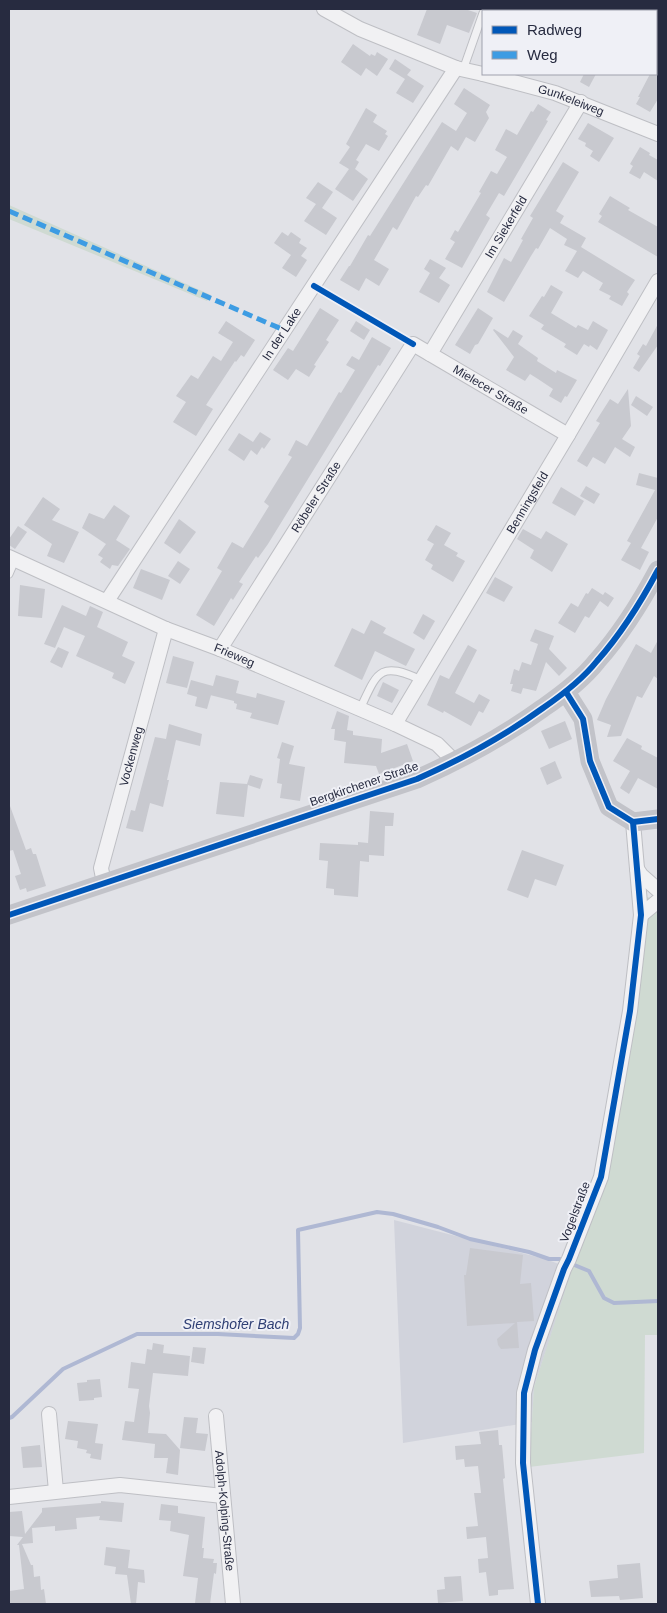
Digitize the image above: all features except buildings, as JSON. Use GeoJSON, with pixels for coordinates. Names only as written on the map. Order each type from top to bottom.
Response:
{"type":"FeatureCollection","features":[{"type":"Feature","properties":{"kind":"street","name":"Gunkeleiweg"},"geometry":{"type":"LineString","coordinates":[[324,9],[360,29],[459,69],[482,74]]}},
{"type":"Feature","properties":{"kind":"street","name":"In der Lake"},"geometry":{"type":"LineString","coordinates":[[107,601],[380,183],[459,69]]}},
{"type":"Feature","properties":{"kind":"street","name":"Gunkeleiweg"},"geometry":{"type":"LineString","coordinates":[[487,75],[555,93],[658,134]]}},
{"type":"Feature","properties":{"kind":"street","name":"Im Siekerfeld"},"geometry":{"type":"LineString","coordinates":[[430,354],[581,102]]}},
{"type":"Feature","properties":{"kind":"street","name":"Benningsfeld"},"geometry":{"type":"LineString","coordinates":[[395,724],[658,281]]}},
{"type":"Feature","properties":{"kind":"street","name":"Mielecer Straße"},"geometry":{"type":"LineString","coordinates":[[413,344],[568,435]]}},
{"type":"Feature","properties":{"kind":"street","name":"Röbeler Straße"},"geometry":{"type":"LineString","coordinates":[[220,649],[413,344]]}},
{"type":"Feature","properties":{"kind":"street","name":"Frieweg"},"geometry":{"type":"LineString","coordinates":[[12,559],[166,628],[220,649],[395,724],[437,744],[455,762]]}},
{"type":"Feature","properties":{"kind":"street","name":"Bergkirchener Straße"},"geometry":{"type":"LineString","coordinates":[[9,915],[417,779],[455,762],[503,736],[566,692],[597,662],[626,623],[658,570]]}},
{"type":"Feature","properties":{"kind":"street","name":"Vockenweg"},"geometry":{"type":"LineString","coordinates":[[104,883],[101,868],[166,628]]}},
{"type":"Feature","properties":{"kind":"street"},"geometry":{"type":"LineString","coordinates":[[566,692],[583,719],[590,761],[609,807],[633,822],[658,819]]}},
{"type":"Feature","properties":{"kind":"street","name":"Vogelstraße"},"geometry":{"type":"LineString","coordinates":[[538,1604],[523,1463],[524,1394],[536,1350],[601,1177],[630,1011],[640,915],[633,822]]}},
{"type":"Feature","properties":{"kind":"street"},"geometry":{"type":"LineString","coordinates":[[637,869],[658,890]]}},
{"type":"Feature","properties":{"kind":"street"},"geometry":{"type":"LineString","coordinates":[[640,915],[658,902]]}},
{"type":"Feature","properties":{"kind":"street"},"geometry":{"type":"LineString","coordinates":[[49,1414],[56,1491]]}},
{"type":"Feature","properties":{"kind":"street","name":"Adolph-Kolping-Straße"},"geometry":{"type":"LineString","coordinates":[[216,1416],[233,1604]]}},
{"type":"Feature","properties":{"kind":"street"},"geometry":{"type":"LineString","coordinates":[[9,1496],[120,1485],[223,1496]]}},
{"type":"Feature","properties":{"kind":"lane"},"geometry":{"type":"LineString","coordinates":[[459,69],[482,16]]}},
{"type":"Feature","properties":{"kind":"lane"},"geometry":{"type":"LineString","coordinates":[[9,574],[12,559]]}},
{"type":"Feature","properties":{"kind":"lane"},"geometry":{"type":"LineString","coordinates":[[360,709],[374,679],[380,673],[389,671],[406,673],[421,680]]}},
{"type":"Feature","properties":{"kind":"shaded area"},"geometry":{"type":"Polygon","coordinates":[[[9,205],[211,295],[207,301],[9,219],[9,205]]]}},
{"type":"Feature","properties":{"kind":"shaded area"},"geometry":{"type":"Polygon","coordinates":[[[637,893],[658,901],[658,1335],[645,1335],[644,1453],[529,1467],[534,1387],[572,1269],[568,1266],[597,1176],[627,1012],[637,893]]]}},
{"type":"Feature","properties":{"kind":"shaded area"},"geometry":{"type":"Polygon","coordinates":[[[394,1220],[545,1259],[573,1269],[534,1387],[532,1422],[403,1443],[394,1220]]]}},
{"type":"Feature","properties":{"kind":"waterway","name":"Siemshofer Bach"},"geometry":{"type":"LineString","coordinates":[[9,1418],[63,1369],[137,1334],[218,1334],[294,1338],[300,1328],[298,1230],[377,1212],[393,1214],[438,1227],[470,1239],[529,1252],[549,1259],[560,1259],[589,1271],[604,1298],[614,1303],[658,1301]]}},
{"type":"Feature","properties":{"kind":"marked path"},"geometry":{"type":"LineString","coordinates":[[9,211],[284,330]]}},
{"type":"Feature","properties":{"kind":"cycle path"},"geometry":{"type":"LineString","coordinates":[[314,286],[413,344]]}},
{"type":"Feature","properties":{"kind":"cycle path"},"geometry":{"type":"LineString","coordinates":[[9,915],[417,779],[450,764],[528,719],[585,675],[606,651],[638,606],[658,570]]}},
{"type":"Feature","properties":{"kind":"cycle path"},"geometry":{"type":"LineString","coordinates":[[566,692],[583,719],[590,761],[609,807],[633,822],[658,819]]}},
{"type":"Feature","properties":{"kind":"cycle path"},"geometry":{"type":"LineString","coordinates":[[538,1604],[523,1463],[524,1393],[535,1350],[564,1269],[601,1177],[630,1011],[641,915],[633,822]]}}]}
